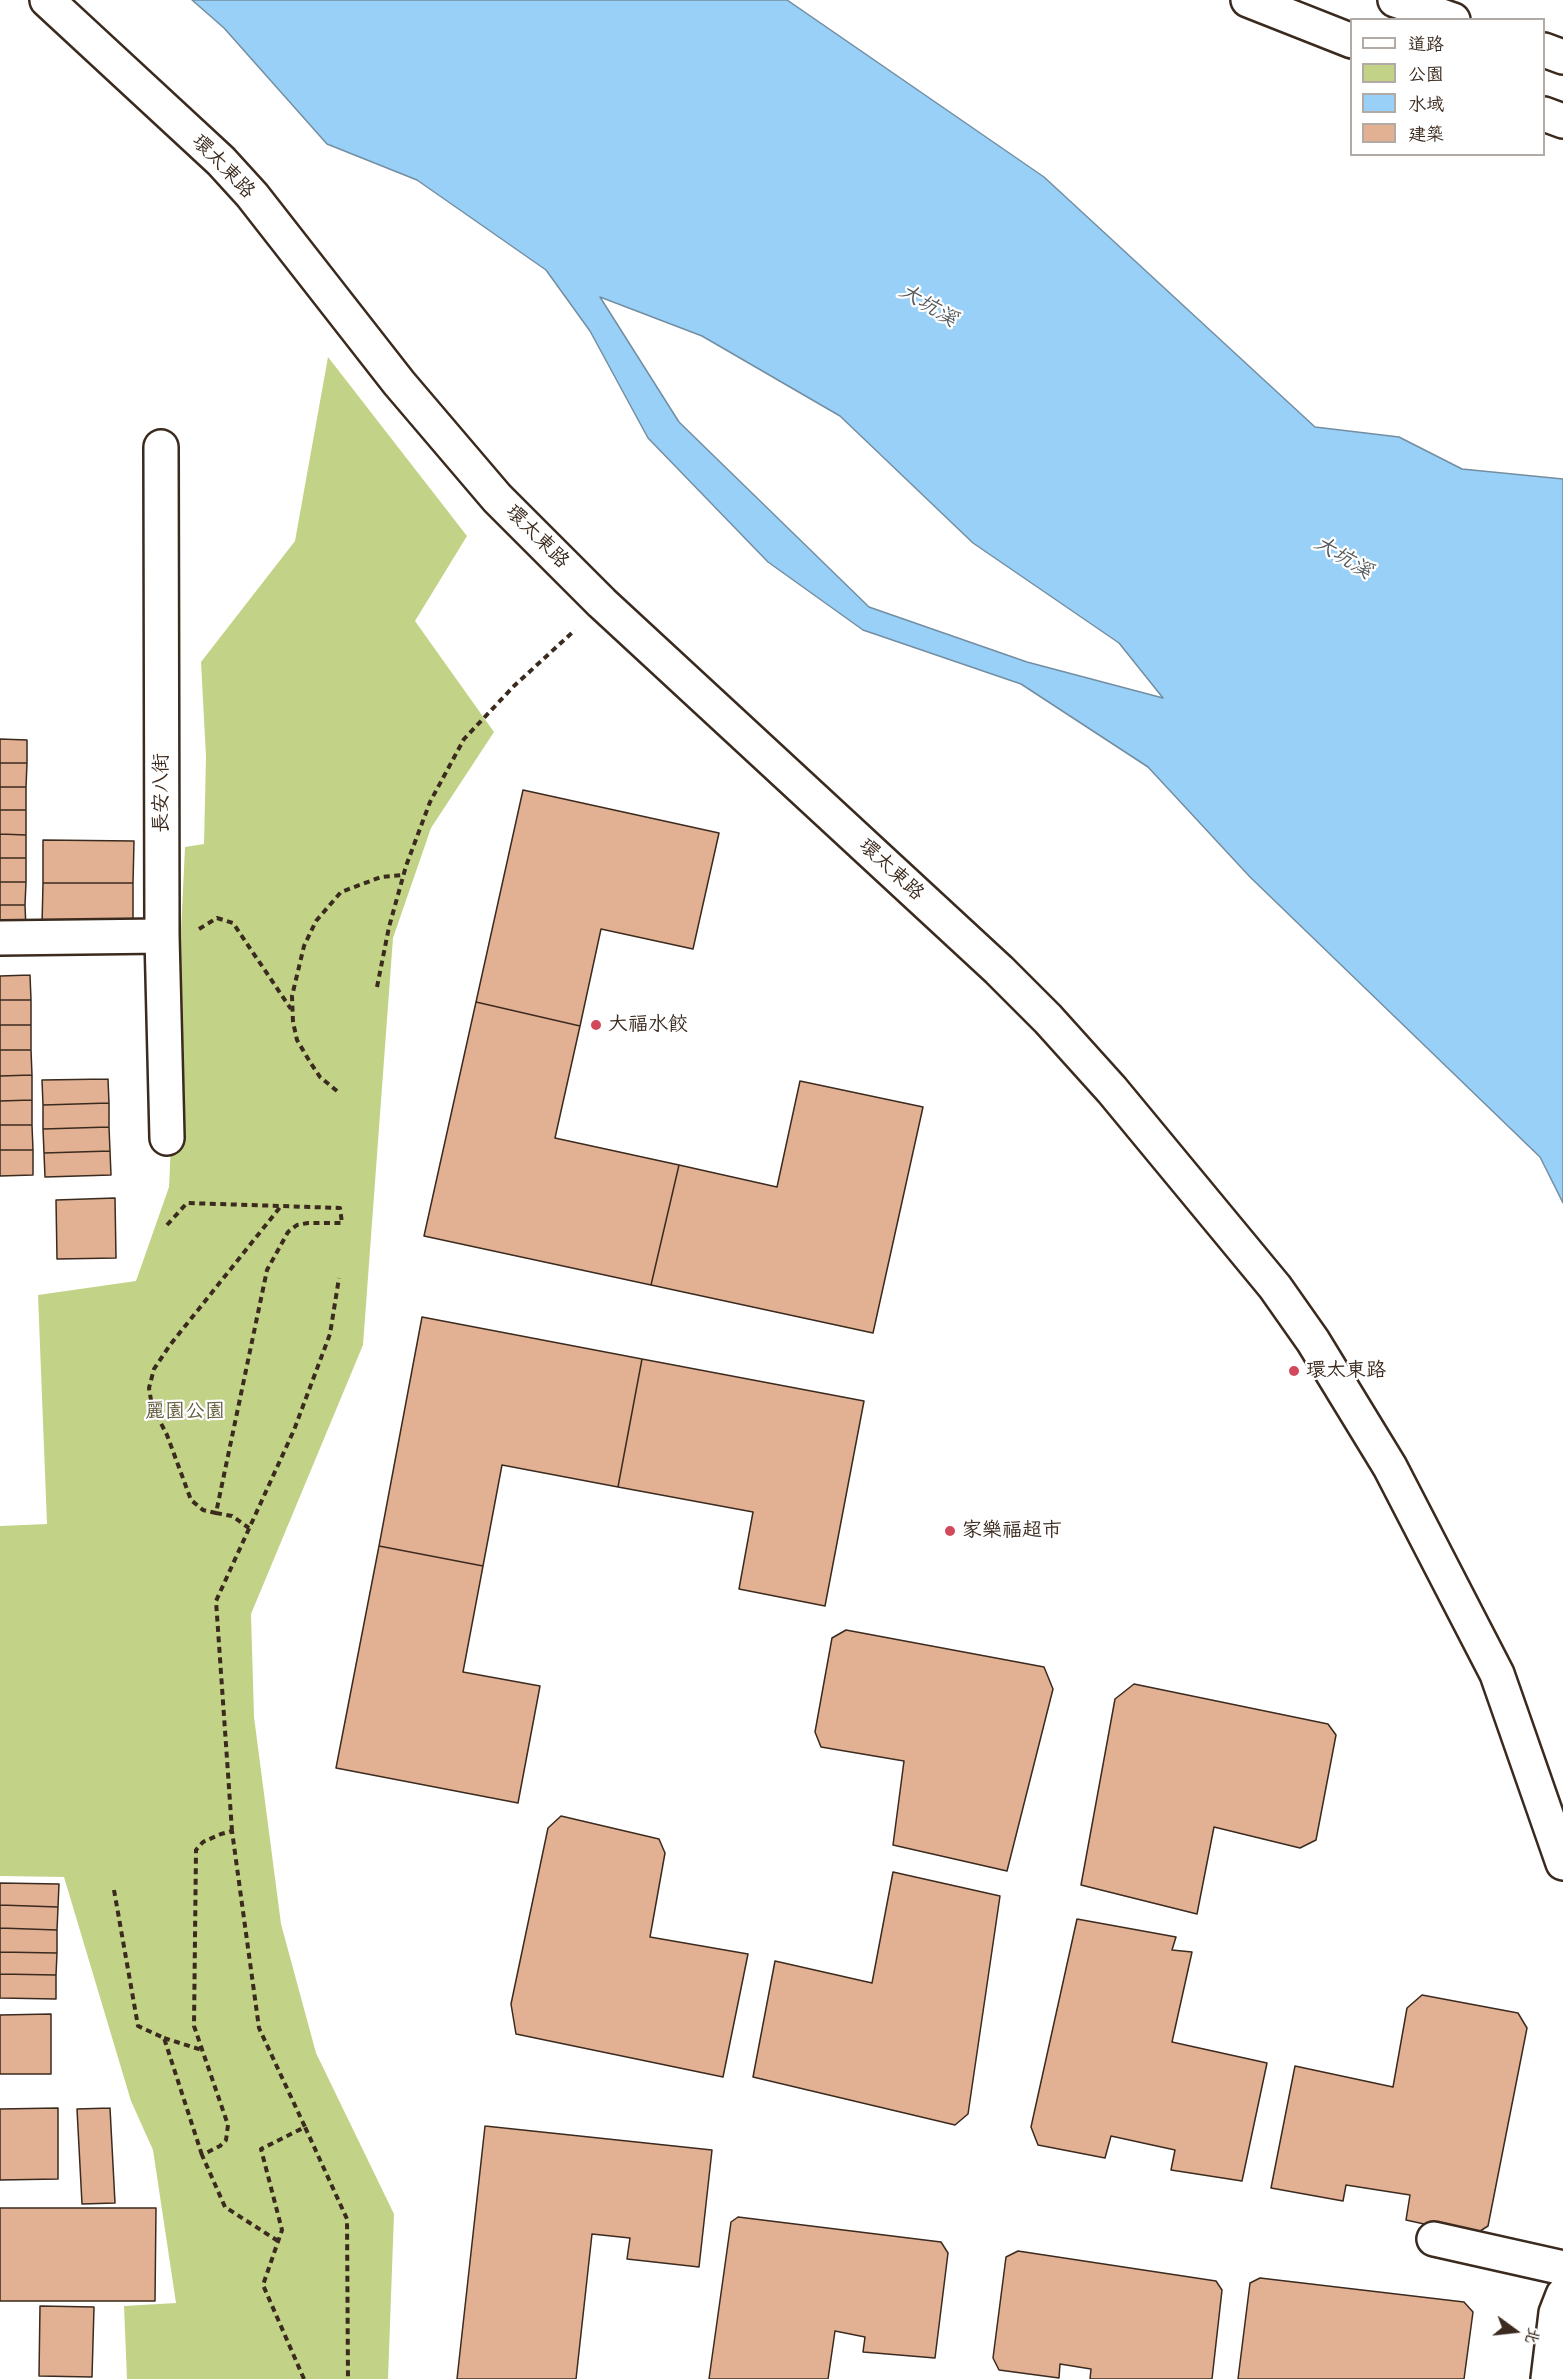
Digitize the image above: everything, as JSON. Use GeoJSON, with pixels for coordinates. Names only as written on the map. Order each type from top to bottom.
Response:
{"type":"FeatureCollection","features":[{"type":"Feature","properties":{"kind":"street","name":"環太東路"},"geometry":{"type":"LineString","coordinates":[[48,0],[221,161],[252,195],[399,383],[497,498],[602,603],[999,970],[1048,1019],[1112,1090],[1275,1287],[1313,1341],[1390,1467],[1492,1664],[1563,1863]]}},
{"type":"Feature","properties":{"kind":"street"},"geometry":{"type":"LineString","coordinates":[[1248,0],[1350,40]]}},
{"type":"Feature","properties":{"kind":"street"},"geometry":{"type":"LineString","coordinates":[[1395,0],[1447,18]]}},
{"type":"Feature","properties":{"kind":"street"},"geometry":{"type":"LineString","coordinates":[[1545,50],[1563,57]]}},
{"type":"Feature","properties":{"kind":"street"},"geometry":{"type":"LineString","coordinates":[[1545,114],[1563,121]]}},
{"type":"Feature","properties":{"kind":"street","name":"長安八街"},"geometry":{"type":"LineString","coordinates":[[162,447],[162,936],[167,1138]]}},
{"type":"Feature","properties":{"kind":"street"},"geometry":{"type":"LineString","coordinates":[[0,938],[162,936]]}},
{"type":"Feature","properties":{"kind":"street"},"geometry":{"type":"LineString","coordinates":[[1434,2239],[1563,2268]]}},
{"type":"Feature","properties":{"kind":"street"},"geometry":{"type":"LineString","coordinates":[[1548,2379],[1556,2313],[1563,2295]]}},
{"type":"Feature","properties":{"kind":"path"},"geometry":{"type":"LineString","coordinates":[[376,987],[403,875],[430,802],[464,739],[514,686],[575,630]]}},
{"type":"Feature","properties":{"kind":"path"},"geometry":{"type":"LineString","coordinates":[[337,1092],[320,1077],[297,1040],[292,996],[304,946],[316,921],[341,892],[363,882],[395,874],[403,875]]}},
{"type":"Feature","properties":{"kind":"path"},"geometry":{"type":"LineString","coordinates":[[196,934],[200,928],[217,918],[232,923],[292,1010]]}},
{"type":"Feature","properties":{"kind":"path"},"geometry":{"type":"LineString","coordinates":[[167,1224],[187,1203],[340,1208],[342,1223],[297,1225],[281,1242],[267,1270],[216,1513]]}},
{"type":"Feature","properties":{"kind":"path"},"geometry":{"type":"LineString","coordinates":[[249,1528],[232,1516],[203,1510],[191,1500],[167,1435],[152,1406],[149,1388],[154,1369],[170,1345],[281,1206]]}},
{"type":"Feature","properties":{"kind":"path"},"geometry":{"type":"LineString","coordinates":[[339,1278],[330,1334],[294,1430],[216,1600],[232,1831],[259,2028],[347,2219],[348,2379]]}},
{"type":"Feature","properties":{"kind":"path"},"geometry":{"type":"LineString","coordinates":[[202,2155],[220,2146],[226,2140],[228,2125],[194,2026],[196,1850],[203,1842],[232,1831]]}},
{"type":"Feature","properties":{"kind":"path"},"geometry":{"type":"LineString","coordinates":[[114,1890],[138,2026],[164,2038],[202,2050]]}},
{"type":"Feature","properties":{"kind":"path"},"geometry":{"type":"LineString","coordinates":[[164,2038],[202,2155],[225,2207],[278,2241]]}},
{"type":"Feature","properties":{"kind":"path"},"geometry":{"type":"LineString","coordinates":[[304,2379],[263,2285],[282,2230],[261,2149],[305,2127]]}},
{"type":"Feature","properties":{"kind":"green space","name":"麗園公園"},"geometry":{"type":"Polygon","coordinates":[[[328,357],[467,536],[415,621],[494,732],[431,828],[393,938],[363,1345],[251,1614],[254,1717],[281,1924],[316,2053],[394,2214],[388,2379],[127,2379],[124,2306],[176,2303],[153,2150],[131,2101],[64,1877],[0,1876],[0,1526],[47,1524],[38,1295],[136,1281],[169,1187],[185,847],[204,844],[206,757],[201,662],[295,541],[328,357]]]}},
{"type":"Feature","properties":{"kind":"water","name":"大坑溪"},"geometry":{"type":"Polygon","coordinates":[[[192,0],[787,0],[1044,177],[1315,427],[1399,437],[1462,469],[1563,479],[1563,1203],[1540,1157],[1250,877],[1148,767],[1021,684],[863,630],[768,562],[648,438],[590,331],[546,270],[417,180],[327,144],[224,28],[192,0]],[[600,297],[679,422],[869,607],[1027,662],[1163,698],[1119,643],[973,543],[840,416],[702,336],[600,297]]]}},
{"type":"Feature","properties":{"kind":"building"},"geometry":{"type":"Polygon","coordinates":[[[0,739],[27,740],[27,763],[0,763],[0,739]]]}},
{"type":"Feature","properties":{"kind":"building"},"geometry":{"type":"Polygon","coordinates":[[[0,763],[27,763],[26,787],[0,787],[0,763]]]}},
{"type":"Feature","properties":{"kind":"building"},"geometry":{"type":"Polygon","coordinates":[[[0,787],[26,787],[26,810],[0,810],[0,787]]]}},
{"type":"Feature","properties":{"kind":"building"},"geometry":{"type":"Polygon","coordinates":[[[523,790],[719,833],[693,949],[601,929],[580,1026],[476,1002],[523,790]]]}},
{"type":"Feature","properties":{"kind":"building"},"geometry":{"type":"Polygon","coordinates":[[[0,810],[26,810],[26,835],[0,834],[0,810]]]}},
{"type":"Feature","properties":{"kind":"building"},"geometry":{"type":"Polygon","coordinates":[[[0,834],[26,835],[26,858],[0,858],[0,834]]]}},
{"type":"Feature","properties":{"kind":"building"},"geometry":{"type":"Polygon","coordinates":[[[43,840],[134,841],[133,883],[43,883],[43,840]]]}},
{"type":"Feature","properties":{"kind":"building"},"geometry":{"type":"Polygon","coordinates":[[[0,858],[26,858],[26,882],[0,882],[0,858]]]}},
{"type":"Feature","properties":{"kind":"building"},"geometry":{"type":"Polygon","coordinates":[[[0,882],[26,882],[25,905],[0,905],[0,882]]]}},
{"type":"Feature","properties":{"kind":"building"},"geometry":{"type":"Polygon","coordinates":[[[43,883],[133,883],[133,925],[42,925],[43,883]]]}},
{"type":"Feature","properties":{"kind":"building"},"geometry":{"type":"Polygon","coordinates":[[[0,905],[25,905],[26,930],[0,930],[0,905]]]}},
{"type":"Feature","properties":{"kind":"building"},"geometry":{"type":"Polygon","coordinates":[[[30,975],[31,1000],[0,1000],[0,976],[30,975]]]}},
{"type":"Feature","properties":{"kind":"building"},"geometry":{"type":"Polygon","coordinates":[[[0,1000],[31,1000],[31,1025],[0,1025],[0,1000]]]}},
{"type":"Feature","properties":{"kind":"building"},"geometry":{"type":"Polygon","coordinates":[[[476,1002],[580,1026],[555,1138],[679,1165],[651,1285],[424,1236],[476,1002]]]}},
{"type":"Feature","properties":{"kind":"building"},"geometry":{"type":"Polygon","coordinates":[[[0,1025],[31,1025],[31,1050],[0,1050],[0,1025]]]}},
{"type":"Feature","properties":{"kind":"building"},"geometry":{"type":"Polygon","coordinates":[[[0,1050],[31,1050],[32,1075],[0,1076],[0,1050]]]}},
{"type":"Feature","properties":{"kind":"building"},"geometry":{"type":"Polygon","coordinates":[[[32,1075],[32,1100],[0,1101],[0,1076],[32,1075]]]}},
{"type":"Feature","properties":{"kind":"building"},"geometry":{"type":"Polygon","coordinates":[[[108,1079],[109,1103],[43,1105],[42,1080],[108,1079]]]}},
{"type":"Feature","properties":{"kind":"building"},"geometry":{"type":"Polygon","coordinates":[[[800,1081],[923,1107],[873,1333],[651,1285],[679,1165],[777,1187],[800,1081]]]}},
{"type":"Feature","properties":{"kind":"building"},"geometry":{"type":"Polygon","coordinates":[[[32,1100],[32,1125],[0,1125],[0,1101],[32,1100]]]}},
{"type":"Feature","properties":{"kind":"building"},"geometry":{"type":"Polygon","coordinates":[[[109,1103],[109,1127],[43,1129],[43,1105],[109,1103]]]}},
{"type":"Feature","properties":{"kind":"building"},"geometry":{"type":"Polygon","coordinates":[[[0,1125],[32,1125],[33,1150],[0,1150],[0,1125]]]}},
{"type":"Feature","properties":{"kind":"building"},"geometry":{"type":"Polygon","coordinates":[[[109,1127],[110,1151],[44,1153],[43,1129],[109,1127]]]}},
{"type":"Feature","properties":{"kind":"building"},"geometry":{"type":"Polygon","coordinates":[[[0,1150],[33,1150],[33,1175],[0,1176],[0,1150]]]}},
{"type":"Feature","properties":{"kind":"building"},"geometry":{"type":"Polygon","coordinates":[[[110,1151],[111,1175],[45,1177],[44,1153],[110,1151]]]}},
{"type":"Feature","properties":{"kind":"building"},"geometry":{"type":"Polygon","coordinates":[[[115,1198],[116,1258],[57,1259],[56,1200],[115,1198]]]}},
{"type":"Feature","properties":{"kind":"building"},"geometry":{"type":"Polygon","coordinates":[[[422,1317],[642,1359],[618,1487],[502,1465],[483,1566],[379,1546],[422,1317]]]}},
{"type":"Feature","properties":{"kind":"building"},"geometry":{"type":"Polygon","coordinates":[[[642,1359],[864,1401],[825,1606],[739,1589],[753,1512],[618,1487],[642,1359]]]}},
{"type":"Feature","properties":{"kind":"building"},"geometry":{"type":"Polygon","coordinates":[[[379,1546],[483,1566],[463,1672],[540,1686],[518,1803],[336,1768],[379,1546]]]}},
{"type":"Feature","properties":{"kind":"building"},"geometry":{"type":"Polygon","coordinates":[[[846,1630],[1044,1667],[1053,1689],[1007,1871],[893,1845],[904,1761],[821,1747],[815,1732],[832,1638],[846,1630]]]}},
{"type":"Feature","properties":{"kind":"building"},"geometry":{"type":"Polygon","coordinates":[[[1134,1684],[1328,1724],[1336,1735],[1316,1840],[1300,1848],[1214,1827],[1197,1914],[1081,1885],[1115,1699],[1134,1684]]]}},
{"type":"Feature","properties":{"kind":"building"},"geometry":{"type":"Polygon","coordinates":[[[561,1816],[659,1839],[665,1853],[650,1937],[748,1954],[723,2077],[516,2034],[511,2004],[548,1828],[561,1816]]]}},
{"type":"Feature","properties":{"kind":"building"},"geometry":{"type":"Polygon","coordinates":[[[893,1872],[1000,1896],[968,2114],[955,2125],[753,2077],[775,1961],[872,1983],[893,1872]]]}},
{"type":"Feature","properties":{"kind":"building"},"geometry":{"type":"Polygon","coordinates":[[[0,1883],[59,1884],[58,1907],[0,1905],[0,1883]]]}},
{"type":"Feature","properties":{"kind":"building"},"geometry":{"type":"Polygon","coordinates":[[[0,1905],[58,1907],[57,1930],[0,1928],[0,1905]]]}},
{"type":"Feature","properties":{"kind":"building"},"geometry":{"type":"Polygon","coordinates":[[[1077,1919],[1176,1937],[1172,1950],[1192,1952],[1172,2042],[1267,2063],[1242,2181],[1171,2170],[1175,2150],[1111,2136],[1105,2158],[1038,2145],[1031,2127],[1077,1919]]]}},
{"type":"Feature","properties":{"kind":"building"},"geometry":{"type":"Polygon","coordinates":[[[0,1928],[57,1930],[57,1953],[0,1952],[0,1928]]]}},
{"type":"Feature","properties":{"kind":"building"},"geometry":{"type":"Polygon","coordinates":[[[0,1952],[57,1953],[56,1975],[0,1974],[0,1952]]]}},
{"type":"Feature","properties":{"kind":"building"},"geometry":{"type":"Polygon","coordinates":[[[0,1974],[56,1975],[56,1999],[0,1998],[0,1974]]]}},
{"type":"Feature","properties":{"kind":"building"},"geometry":{"type":"Polygon","coordinates":[[[1422,1995],[1518,2013],[1527,2028],[1488,2226],[1474,2235],[1406,2220],[1410,2195],[1346,2185],[1343,2201],[1271,2188],[1295,2066],[1393,2087],[1407,2008],[1422,1995]]]}},
{"type":"Feature","properties":{"kind":"building"},"geometry":{"type":"Polygon","coordinates":[[[51,2014],[51,2074],[0,2074],[0,2015],[51,2014]]]}},
{"type":"Feature","properties":{"kind":"building"},"geometry":{"type":"Polygon","coordinates":[[[58,2108],[58,2179],[0,2180],[0,2109],[58,2108]]]}},
{"type":"Feature","properties":{"kind":"building"},"geometry":{"type":"Polygon","coordinates":[[[110,2108],[115,2203],[82,2204],[77,2109],[110,2108]]]}},
{"type":"Feature","properties":{"kind":"building"},"geometry":{"type":"Polygon","coordinates":[[[485,2126],[712,2150],[699,2267],[627,2259],[630,2238],[592,2234],[576,2379],[457,2379],[485,2126]]]}},
{"type":"Feature","properties":{"kind":"building"},"geometry":{"type":"Polygon","coordinates":[[[0,2208],[156,2208],[155,2301],[0,2301],[0,2208]]]}},
{"type":"Feature","properties":{"kind":"building"},"geometry":{"type":"Polygon","coordinates":[[[738,2217],[941,2242],[948,2253],[935,2358],[863,2352],[865,2337],[835,2331],[828,2379],[709,2379],[731,2222],[738,2217]]]}},
{"type":"Feature","properties":{"kind":"building"},"geometry":{"type":"Polygon","coordinates":[[[1018,2251],[1216,2281],[1222,2290],[1212,2379],[1090,2379],[1091,2369],[1060,2364],[1059,2378],[999,2370],[993,2358],[1006,2257],[1018,2251]]]}},
{"type":"Feature","properties":{"kind":"building"},"geometry":{"type":"Polygon","coordinates":[[[1260,2278],[1464,2302],[1473,2312],[1464,2379],[1238,2379],[1250,2283],[1260,2278]]]}},
{"type":"Feature","properties":{"kind":"building"},"geometry":{"type":"Polygon","coordinates":[[[40,2306],[94,2307],[92,2377],[39,2376],[40,2306]]]}},
{"type":"Feature","properties":{"kind":"place","name":"大福水餃"},"geometry":{"type":"Point","coordinates":[596,1025]}},
{"type":"Feature","properties":{"kind":"place","name":"環太東路"},"geometry":{"type":"Point","coordinates":[1294,1371]}},
{"type":"Feature","properties":{"kind":"place","name":"家樂福超市"},"geometry":{"type":"Point","coordinates":[950,1531]}}]}
